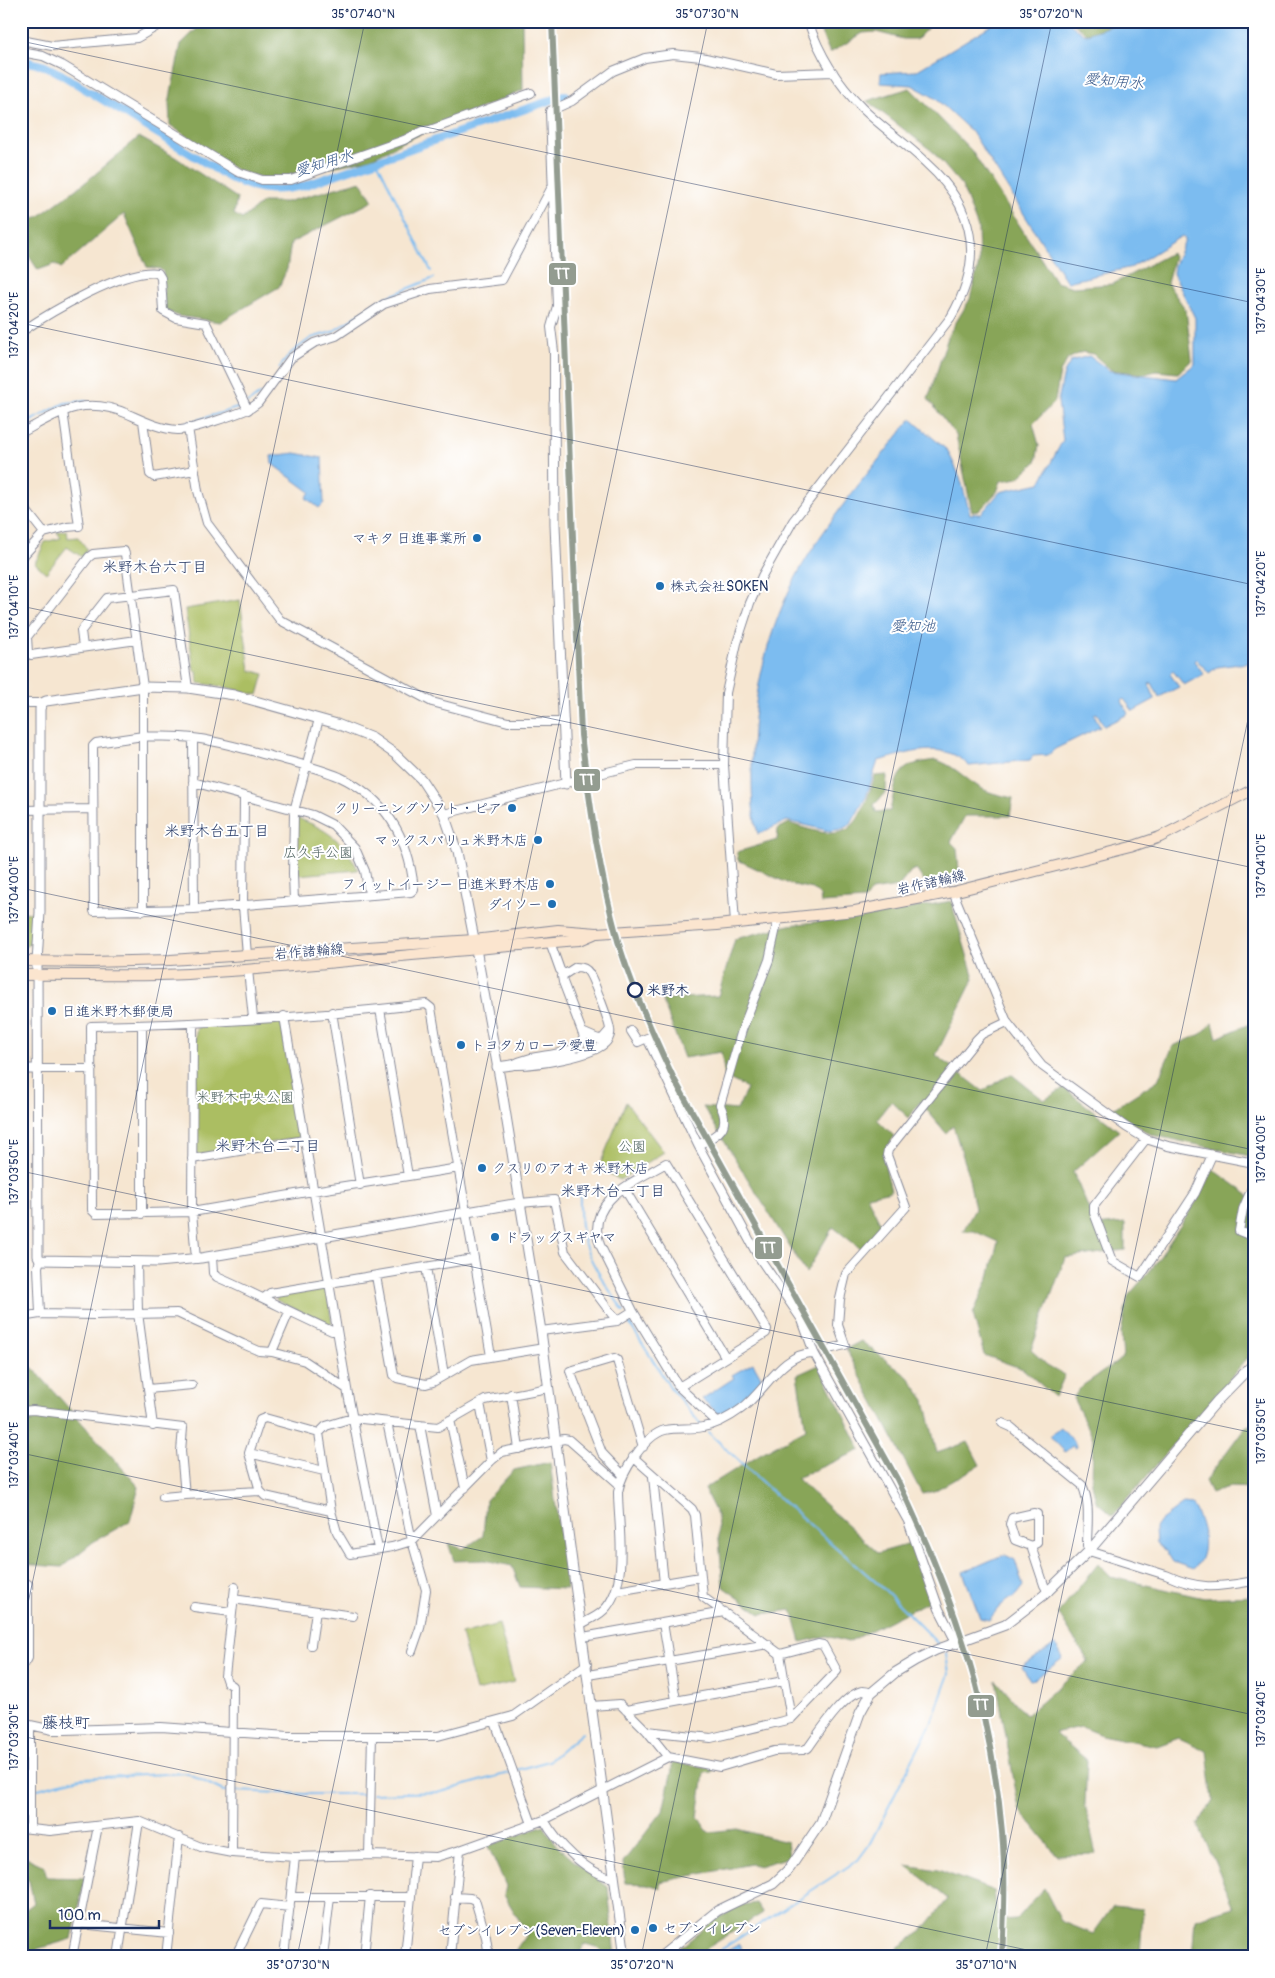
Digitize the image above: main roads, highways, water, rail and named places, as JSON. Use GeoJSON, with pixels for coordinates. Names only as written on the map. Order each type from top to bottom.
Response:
{"type":"FeatureCollection","features":[{"type":"Feature","properties":{"kind":"main road","name":"岩作諸輪線"},"geometry":{"type":"LineString","coordinates":[[21,975],[136,976],[248,970],[475,944],[558,930],[597,933],[735,923],[855,911],[953,892],[1131,847],[1160,837],[1254,789]]}},
{"type":"Feature","properties":{"kind":"main road","name":"岩作諸輪線"},"geometry":{"type":"LineString","coordinates":[[21,961],[150,960],[550,942],[580,940],[597,933]]}},
{"type":"Feature","properties":{"kind":"water","name":"愛知池"},"geometry":{"type":"Polygon","coordinates":[[[998,21],[1066,21],[1085,35],[1125,21],[1254,21],[1254,662],[1217,667],[1209,673],[1196,659],[1194,661],[1204,674],[1184,685],[1173,671],[1170,674],[1179,687],[1159,697],[1152,683],[1149,684],[1155,699],[1133,711],[1124,699],[1122,701],[1128,714],[1104,726],[1097,713],[1094,714],[1100,727],[1055,749],[1048,755],[1033,756],[1030,760],[969,766],[949,753],[926,750],[878,761],[866,797],[851,824],[842,829],[829,831],[787,821],[758,834],[752,796],[753,732],[760,679],[774,628],[795,579],[808,556],[845,503],[911,419],[948,451],[960,477],[970,514],[981,514],[1000,492],[1040,483],[1063,440],[1058,401],[1064,373],[1071,361],[1089,356],[1110,371],[1176,379],[1195,364],[1195,318],[1173,273],[1185,240],[1184,237],[1180,237],[1132,267],[1067,282],[972,132],[935,98],[912,85],[880,83],[881,73],[916,71],[998,21]]]}},
{"type":"Feature","properties":{"kind":"water"},"geometry":{"type":"Polygon","coordinates":[[[295,453],[322,458],[324,503],[319,508],[306,498],[310,492],[272,464],[271,456],[295,453]]]}},
{"type":"Feature","properties":{"kind":"water"},"geometry":{"type":"Polygon","coordinates":[[[753,1363],[762,1379],[741,1403],[720,1415],[702,1399],[734,1378],[732,1375],[753,1363]]]}},
{"type":"Feature","properties":{"kind":"water"},"geometry":{"type":"Polygon","coordinates":[[[1061,1427],[1075,1443],[1076,1447],[1072,1446],[1065,1452],[1050,1436],[1061,1427]]]}},
{"type":"Feature","properties":{"kind":"water"},"geometry":{"type":"Polygon","coordinates":[[[1183,1504],[1192,1505],[1202,1529],[1202,1555],[1199,1563],[1193,1569],[1173,1562],[1166,1551],[1156,1544],[1155,1528],[1160,1521],[1183,1504]]]}},
{"type":"Feature","properties":{"kind":"water"},"geometry":{"type":"Polygon","coordinates":[[[1005,1555],[1015,1560],[1023,1586],[1016,1595],[1000,1606],[989,1620],[980,1618],[963,1572],[1005,1555]]]}},
{"type":"Feature","properties":{"kind":"water"},"geometry":{"type":"Polygon","coordinates":[[[1055,1644],[1063,1658],[1035,1679],[1030,1680],[1022,1667],[1055,1644]]]}},
{"type":"Feature","properties":{"kind":"water"},"geometry":{"type":"Polygon","coordinates":[[[739,1944],[746,1957],[717,1957],[739,1944]]]}},
{"type":"Feature","properties":{"kind":"waterway","name":"愛知用水"},"geometry":{"type":"LineString","coordinates":[[21,60],[45,66],[59,73],[230,178],[249,186],[275,190],[303,186],[566,95]]}},
{"type":"Feature","properties":{"kind":"waterway"},"geometry":{"type":"LineString","coordinates":[[377,161],[431,271]]}},
{"type":"Feature","properties":{"kind":"waterway"},"geometry":{"type":"LineString","coordinates":[[279,368],[291,353],[311,338],[332,332],[385,298],[434,278]]}},
{"type":"Feature","properties":{"kind":"waterway"},"geometry":{"type":"LineString","coordinates":[[248,403],[260,394]]}},
{"type":"Feature","properties":{"kind":"waterway"},"geometry":{"type":"LineString","coordinates":[[21,426],[65,403],[87,401]]}},
{"type":"Feature","properties":{"kind":"waterway"},"geometry":{"type":"LineString","coordinates":[[177,426],[244,406]]}},
{"type":"Feature","properties":{"kind":"waterway"},"geometry":{"type":"LineString","coordinates":[[580,1191],[582,1236],[587,1251],[596,1269],[624,1312]]}},
{"type":"Feature","properties":{"kind":"waterway"},"geometry":{"type":"LineString","coordinates":[[629,1323],[670,1387],[701,1425]]}},
{"type":"Feature","properties":{"kind":"waterway"},"geometry":{"type":"LineString","coordinates":[[708,1432],[777,1496],[885,1590],[940,1646]]}},
{"type":"Feature","properties":{"kind":"waterway"},"geometry":{"type":"LineString","coordinates":[[710,1957],[858,1860],[869,1845],[931,1724],[949,1674],[946,1654]]}},
{"type":"Feature","properties":{"kind":"waterway"},"geometry":{"type":"LineString","coordinates":[[516,1770],[549,1761],[582,1733]]}},
{"type":"Feature","properties":{"kind":"waterway"},"geometry":{"type":"LineString","coordinates":[[372,1794],[441,1792],[512,1772]]}},
{"type":"Feature","properties":{"kind":"waterway"},"geometry":{"type":"LineString","coordinates":[[33,1788],[38,1789],[80,1778],[187,1773],[223,1791],[230,1791]]}},
{"type":"Feature","properties":{"kind":"waterway"},"geometry":{"type":"LineString","coordinates":[[21,1784],[26,1785]]}},
{"type":"Feature","properties":{"kind":"waterway"},"geometry":{"type":"LineString","coordinates":[[234,1791],[367,1794]]}},
{"type":"Feature","properties":{"kind":"tunnel"},"geometry":{"type":"LineString","coordinates":[[577,780],[595,775]]}},
{"type":"Feature","properties":{"kind":"tunnel"},"geometry":{"type":"LineString","coordinates":[[817,1357],[833,1348]]}},
{"type":"Feature","properties":{"kind":"place","name":"マキタ 日進事業所"},"geometry":{"type":"Point","coordinates":[477,538]}},
{"type":"Feature","properties":{"kind":"place","name":"株式会社SOKEN"},"geometry":{"type":"Point","coordinates":[660,586]}},
{"type":"Feature","properties":{"kind":"place","name":"クリーニングソフト・ピア"},"geometry":{"type":"Point","coordinates":[512,808]}},
{"type":"Feature","properties":{"kind":"place","name":"マックスバリュ米野木店"},"geometry":{"type":"Point","coordinates":[538,840]}},
{"type":"Feature","properties":{"kind":"place","name":"フィットイージー 日進米野木店"},"geometry":{"type":"Point","coordinates":[550,884]}},
{"type":"Feature","properties":{"kind":"place","name":"ダイソー"},"geometry":{"type":"Point","coordinates":[552,904]}},
{"type":"Feature","properties":{"kind":"place","name":"米野木"},"geometry":{"type":"Point","coordinates":[635,990]}},
{"type":"Feature","properties":{"kind":"place","name":"日進米野木郵便局"},"geometry":{"type":"Point","coordinates":[52,1011]}},
{"type":"Feature","properties":{"kind":"place","name":"トヨタカローラ愛豊"},"geometry":{"type":"Point","coordinates":[461,1045]}},
{"type":"Feature","properties":{"kind":"place","name":"クスリのアオキ 米野木店"},"geometry":{"type":"Point","coordinates":[482,1168]}},
{"type":"Feature","properties":{"kind":"place","name":"ドラッグスギヤマ"},"geometry":{"type":"Point","coordinates":[495,1237]}},
{"type":"Feature","properties":{"kind":"place","name":"セブンイレブン"},"geometry":{"type":"Point","coordinates":[653,1928]}},
{"type":"Feature","properties":{"kind":"place","name":"セブンイレブン(Seven-Eleven)"},"geometry":{"type":"Point","coordinates":[635,1930]}},
{"type":"Feature","properties":{"kind":"district","name":"米野木台六丁目"},"geometry":{"type":"Point","coordinates":[155,567]}},
{"type":"Feature","properties":{"kind":"district","name":"米野木台五丁目"},"geometry":{"type":"Point","coordinates":[217,831]}},
{"type":"Feature","properties":{"kind":"district","name":"米野木台二丁目"},"geometry":{"type":"Point","coordinates":[268,1146]}},
{"type":"Feature","properties":{"kind":"district","name":"米野木台一丁目"},"geometry":{"type":"Point","coordinates":[613,1191]}},
{"type":"Feature","properties":{"kind":"district","name":"藤枝町"},"geometry":{"type":"Point","coordinates":[66,1722]}},
{"type":"Feature","properties":{"kind":"park label","name":"広久手公園"},"geometry":{"type":"Point","coordinates":[318,852]}},
{"type":"Feature","properties":{"kind":"park label","name":"米野木中央公園"},"geometry":{"type":"Point","coordinates":[245,1097]}},
{"type":"Feature","properties":{"kind":"park label","name":"公園"},"geometry":{"type":"Point","coordinates":[632,1146]}}]}
